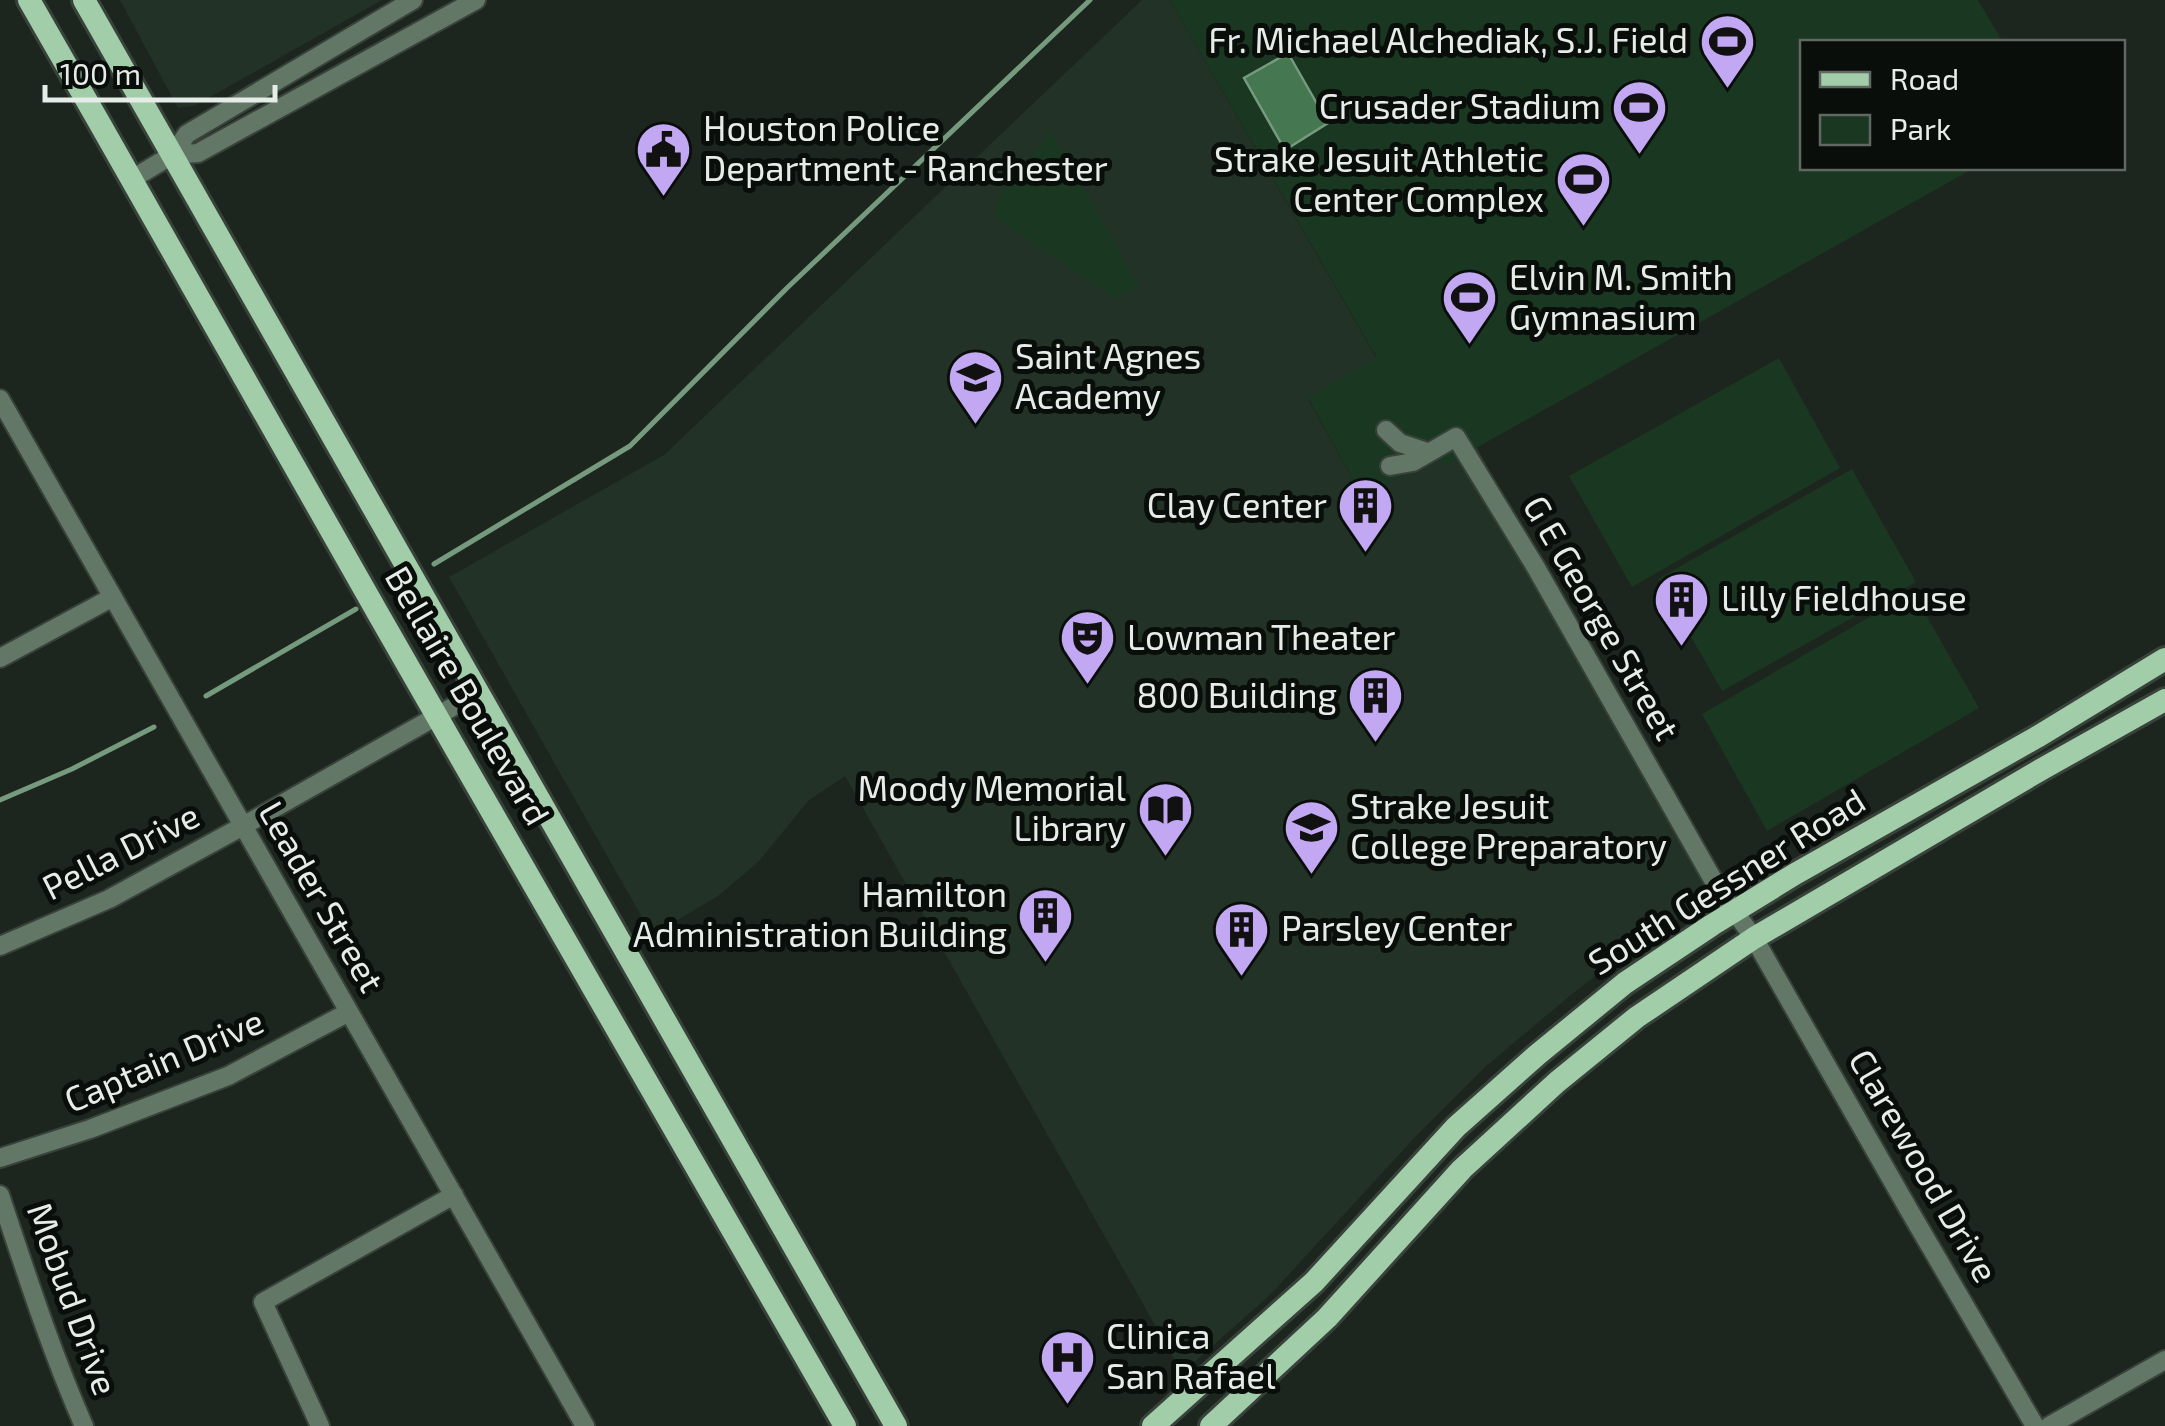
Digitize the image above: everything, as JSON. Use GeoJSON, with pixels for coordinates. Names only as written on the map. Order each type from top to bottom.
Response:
{"type":"FeatureCollection","features":[{"type":"Feature","properties":{"kind":"main road","name":"Bellaire Boulevard"},"geometry":{"type":"LineString","coordinates":[[28,0],[437,716],[762,1190],[896,1426]]}},
{"type":"Feature","properties":{"kind":"main road","name":"Bellaire Boulevard"},"geometry":{"type":"LineString","coordinates":[[84,0],[479,692],[724,1212],[844,1426]]}},
{"type":"Feature","properties":{"kind":"main road","name":"South Gessner Road"},"geometry":{"type":"LineString","coordinates":[[1153,1426],[1314,1282],[1456,1127],[1625,983],[1795,874],[2165,660]]}},
{"type":"Feature","properties":{"kind":"main road"},"geometry":{"type":"LineString","coordinates":[[2119,687],[2136,717]]}},
{"type":"Feature","properties":{"kind":"main road","name":"South Gessner Road"},"geometry":{"type":"LineString","coordinates":[[1212,1425],[1327,1318],[1462,1169],[1557,1082],[1637,1017],[1754,938],[2165,700]]}},
{"type":"Feature","properties":{"kind":"main road"},"geometry":{"type":"LineString","coordinates":[[1941,790],[1957,819]]}},
{"type":"Feature","properties":{"kind":"main road"},"geometry":{"type":"LineString","coordinates":[[724,1212],[762,1190]]}},
{"type":"Feature","properties":{"kind":"main road"},"geometry":{"type":"LineString","coordinates":[[1189,1396],[1212,1425]]}},
{"type":"Feature","properties":{"kind":"street"},"geometry":{"type":"LineString","coordinates":[[132,179],[172,156],[198,153],[476,0]]}},
{"type":"Feature","properties":{"kind":"street"},"geometry":{"type":"LineString","coordinates":[[172,156],[187,134],[408,3],[418,34]]}},
{"type":"Feature","properties":{"kind":"street"},"geometry":{"type":"LineString","coordinates":[[301,66],[313,90]]}},
{"type":"Feature","properties":{"kind":"street","name":"Leader Street"},"geometry":{"type":"LineString","coordinates":[[3,411],[585,1426]]}},
{"type":"Feature","properties":{"kind":"street","name":"G E George Street"},"geometry":{"type":"LineString","coordinates":[[1386,430],[1400,442],[1427,452]]}},
{"type":"Feature","properties":{"kind":"street","name":"G E George Street"},"geometry":{"type":"LineString","coordinates":[[1390,466],[1413,462],[1456,437],[1735,912]]}},
{"type":"Feature","properties":{"kind":"street"},"geometry":{"type":"LineString","coordinates":[[0,658],[113,597]]}},
{"type":"Feature","properties":{"kind":"street","name":"Pella Drive"},"geometry":{"type":"LineString","coordinates":[[0,946],[109,898],[479,692]]}},
{"type":"Feature","properties":{"kind":"street","name":"Clarewood Drive"},"geometry":{"type":"LineString","coordinates":[[1735,912],[1754,938],[2035,1426]]}},
{"type":"Feature","properties":{"kind":"street","name":"Captain Drive"},"geometry":{"type":"LineString","coordinates":[[0,1158],[90,1129],[228,1076],[350,1012]]}},
{"type":"Feature","properties":{"kind":"street","name":"Mobud Drive"},"geometry":{"type":"LineString","coordinates":[[0,1194],[30,1287],[84,1426]]}},
{"type":"Feature","properties":{"kind":"street"},"geometry":{"type":"LineString","coordinates":[[320,1426],[263,1302],[454,1195]]}},
{"type":"Feature","properties":{"kind":"street"},"geometry":{"type":"LineString","coordinates":[[2049,1426],[2165,1360]]}},
{"type":"Feature","properties":{"kind":"shaded area"},"geometry":{"type":"Polygon","coordinates":[[[120,0],[382,0],[194,106],[178,108],[120,0]]]}},
{"type":"Feature","properties":{"kind":"shaded area","name":"Strake Jesuit College Preparatory"},"geometry":{"type":"Polygon","coordinates":[[[1142,0],[1170,0],[1377,359],[1308,399],[1363,497],[1424,464],[1437,460],[1446,465],[1477,447],[1596,672],[1729,890],[1643,939],[1485,1067],[1270,1295],[1182,1373],[845,776],[809,800],[758,862],[718,896],[652,935],[449,577],[664,455],[1142,0]]]}},
{"type":"Feature","properties":{"kind":"shaded area"},"geometry":{"type":"Polygon","coordinates":[[[1288,53],[1328,123],[1285,150],[1244,78],[1288,53]]]}},
{"type":"Feature","properties":{"kind":"green space","name":"Strake Jesuit Athletic Center Complex"},"geometry":{"type":"Polygon","coordinates":[[[1170,0],[1978,0],[2002,40],[1800,40],[1800,170],[1970,170],[1446,465],[1437,460],[1424,464],[1363,497],[1308,398],[1377,358],[1170,0]]]}},
{"type":"Feature","properties":{"kind":"green space"},"geometry":{"type":"Polygon","coordinates":[[[1051,131],[1139,286],[1116,299],[997,219],[996,203],[1051,131]]]}},
{"type":"Feature","properties":{"kind":"green space"},"geometry":{"type":"Polygon","coordinates":[[[1779,358],[1840,468],[1632,587],[1569,476],[1779,358]]]}},
{"type":"Feature","properties":{"kind":"green space"},"geometry":{"type":"Polygon","coordinates":[[[1852,469],[1916,582],[1722,691],[1658,579],[1852,469]]]}},
{"type":"Feature","properties":{"kind":"green space"},"geometry":{"type":"Polygon","coordinates":[[[1913,592],[1979,708],[1767,831],[1702,714],[1913,592]]]}},
{"type":"Feature","properties":{"kind":"waterway"},"geometry":{"type":"LineString","coordinates":[[434,564],[630,446],[787,288],[1090,0]]}},
{"type":"Feature","properties":{"kind":"waterway"},"geometry":{"type":"LineString","coordinates":[[206,696],[356,609]]}},
{"type":"Feature","properties":{"kind":"waterway"},"geometry":{"type":"LineString","coordinates":[[0,800],[154,727]]}},
{"type":"Feature","properties":{"kind":"place","name":"Fr. Michael Alchediak, S.J. Field"},"geometry":{"type":"Point","coordinates":[1727,90]}},
{"type":"Feature","properties":{"kind":"place","name":"Crusader Stadium"},"geometry":{"type":"Point","coordinates":[1640,156]}},
{"type":"Feature","properties":{"kind":"place","name":"Houston Police Department - Ranchester"},"geometry":{"type":"Point","coordinates":[664,198]}},
{"type":"Feature","properties":{"kind":"place","name":"Strake Jesuit Athletic Center Complex"},"geometry":{"type":"Point","coordinates":[1583,229]}},
{"type":"Feature","properties":{"kind":"place","name":"Elvin M. Smith Gymnasium"},"geometry":{"type":"Point","coordinates":[1470,347]}},
{"type":"Feature","properties":{"kind":"place","name":"Saint Agnes Academy"},"geometry":{"type":"Point","coordinates":[976,426]}},
{"type":"Feature","properties":{"kind":"place","name":"Clay Center"},"geometry":{"type":"Point","coordinates":[1366,555]}},
{"type":"Feature","properties":{"kind":"place","name":"Lilly Fieldhouse"},"geometry":{"type":"Point","coordinates":[1682,648]}},
{"type":"Feature","properties":{"kind":"place","name":"Lowman Theater"},"geometry":{"type":"Point","coordinates":[1088,687]}},
{"type":"Feature","properties":{"kind":"place","name":"800 Building"},"geometry":{"type":"Point","coordinates":[1376,745]}},
{"type":"Feature","properties":{"kind":"place","name":"Moody Memorial Library"},"geometry":{"type":"Point","coordinates":[1165,858]}},
{"type":"Feature","properties":{"kind":"place","name":"Strake Jesuit College Preparatory"},"geometry":{"type":"Point","coordinates":[1311,876]}},
{"type":"Feature","properties":{"kind":"place","name":"Hamilton Administration Building"},"geometry":{"type":"Point","coordinates":[1046,964]}},
{"type":"Feature","properties":{"kind":"place","name":"Parsley Center"},"geometry":{"type":"Point","coordinates":[1242,978]}},
{"type":"Feature","properties":{"kind":"place","name":"Clinica San Rafael"},"geometry":{"type":"Point","coordinates":[1067,1406]}}]}
